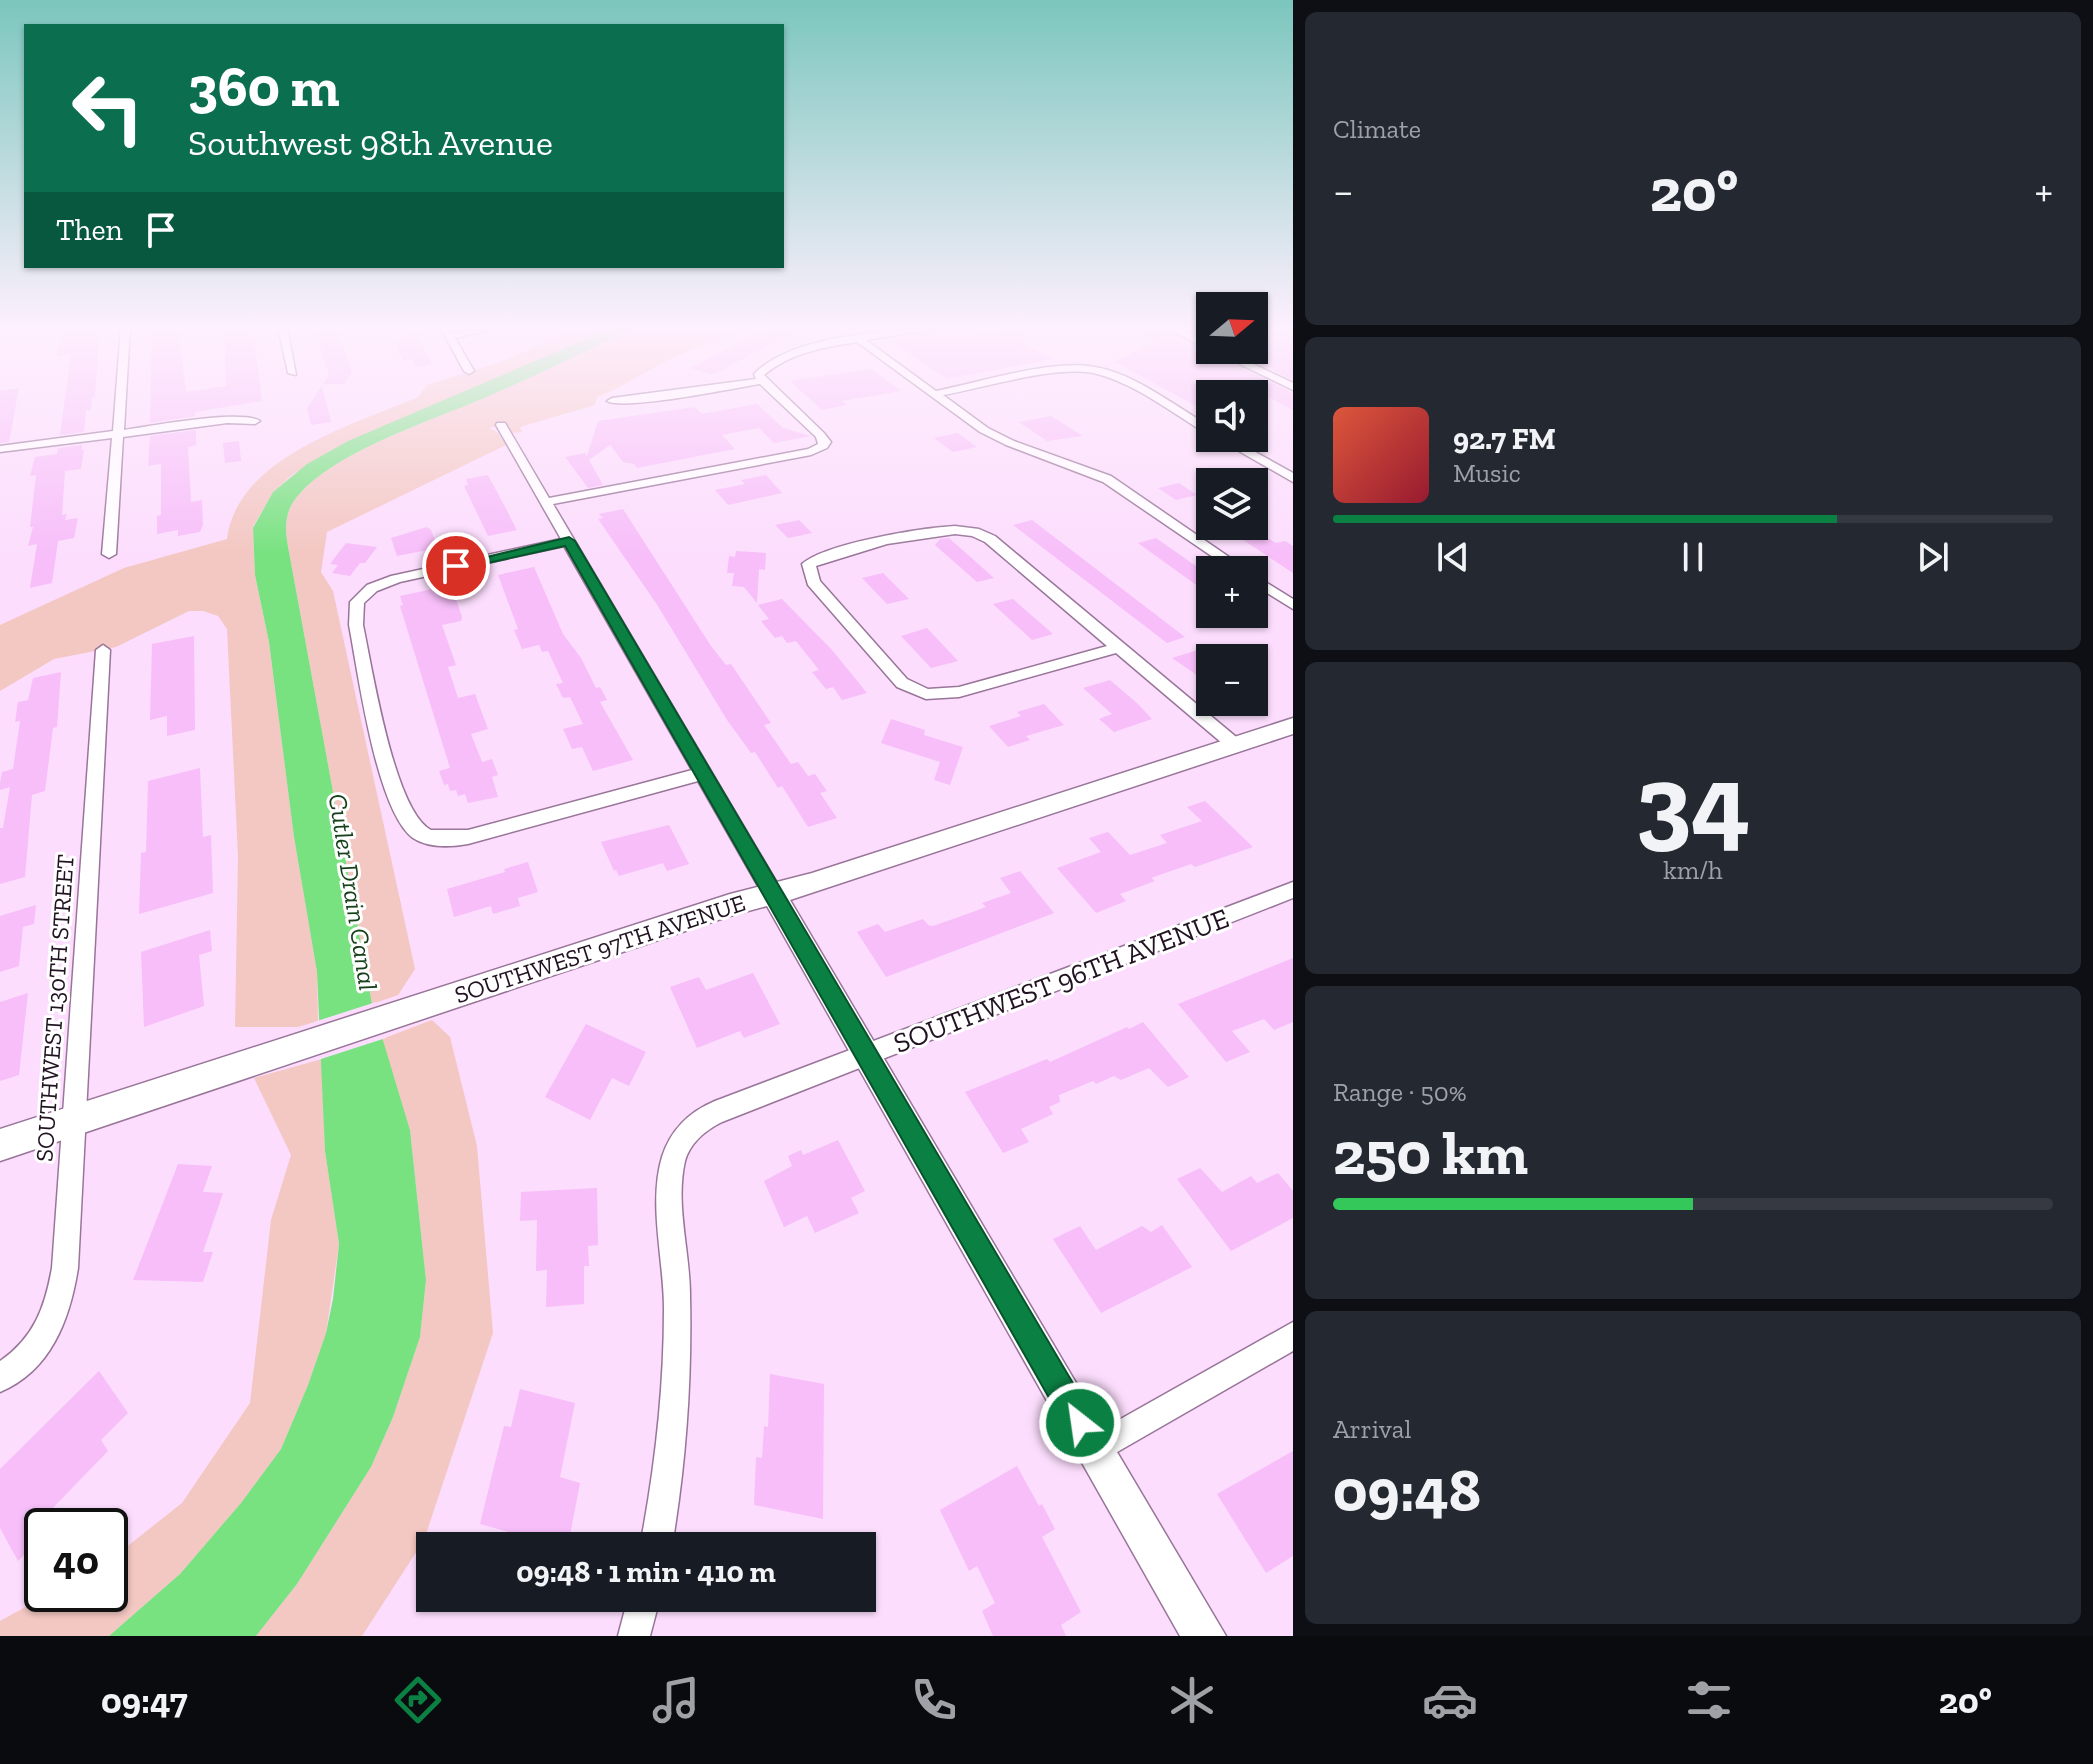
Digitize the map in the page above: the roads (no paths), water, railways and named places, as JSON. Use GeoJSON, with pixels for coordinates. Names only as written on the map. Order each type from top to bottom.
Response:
{"type":"FeatureCollection","features":[{"type":"Feature","properties":{"kind":"street"},"geometry":{"type":"LineString","coordinates":[[109,554],[121,403]]}},
{"type":"Feature","properties":{"kind":"street"},"geometry":{"type":"LineString","coordinates":[[545,502],[811,452],[823,446],[825,442],[820,435],[786,403]]}},
{"type":"Feature","properties":{"kind":"street"},"geometry":{"type":"LineString","coordinates":[[949,403],[1005,441],[1107,479],[1220,556]]}},
{"type":"Feature","properties":{"kind":"street"},"geometry":{"type":"LineString","coordinates":[[1160,403],[1196,423]]}},
{"type":"Feature","properties":{"kind":"street"},"geometry":{"type":"LineString","coordinates":[[0,449],[227,420],[255,421]]}},
{"type":"Feature","properties":{"kind":"street"},"geometry":{"type":"LineString","coordinates":[[501,425],[1204,1636]]}},
{"type":"Feature","properties":{"kind":"street"},"geometry":{"type":"LineString","coordinates":[[1247,452],[1293,478]]}},
{"type":"Feature","properties":{"kind":"street"},"geometry":{"type":"LineString","coordinates":[[1120,647],[959,692],[934,695],[909,687],[887,668],[817,588],[809,576],[809,564],[823,557],[935,530],[969,529],[986,536],[1120,647],[1235,745]]}},
{"type":"Feature","properties":{"kind":"street"},"geometry":{"type":"LineString","coordinates":[[569,541],[396,579],[372,588],[357,602],[354,617],[394,791],[403,815],[421,833],[446,839],[468,837],[704,773]]}},
{"type":"Feature","properties":{"kind":"street"},"geometry":{"type":"LineString","coordinates":[[1268,588],[1292,604]]}},
{"type":"Feature","properties":{"kind":"street","name":"SOUTHWEST 130TH STREET"},"geometry":{"type":"LineString","coordinates":[[0,1378],[26,1360],[56,1315],[62,1291],[103,650]]}},
{"type":"Feature","properties":{"kind":"street","name":"SOUTHWEST 97TH AVENUE"},"geometry":{"type":"LineString","coordinates":[[0,1145],[1293,726]]}},
{"type":"Feature","properties":{"kind":"street","name":"SOUTHWEST 96TH AVENUE"},"geometry":{"type":"LineString","coordinates":[[658,1532],[668,1478],[675,1372],[677,1282],[670,1184],[672,1164],[684,1136],[702,1119],[1293,890]]}},
{"type":"Feature","properties":{"kind":"street"},"geometry":{"type":"LineString","coordinates":[[1095,1449],[1293,1336]]}},
{"type":"Feature","properties":{"kind":"street"},"geometry":{"type":"LineString","coordinates":[[634,1636],[640,1612]]}},
{"type":"Feature","properties":{"kind":"water label","name":"Cutler Drain Canal"},"geometry":{"type":"Point","coordinates":[353,892]}}]}
